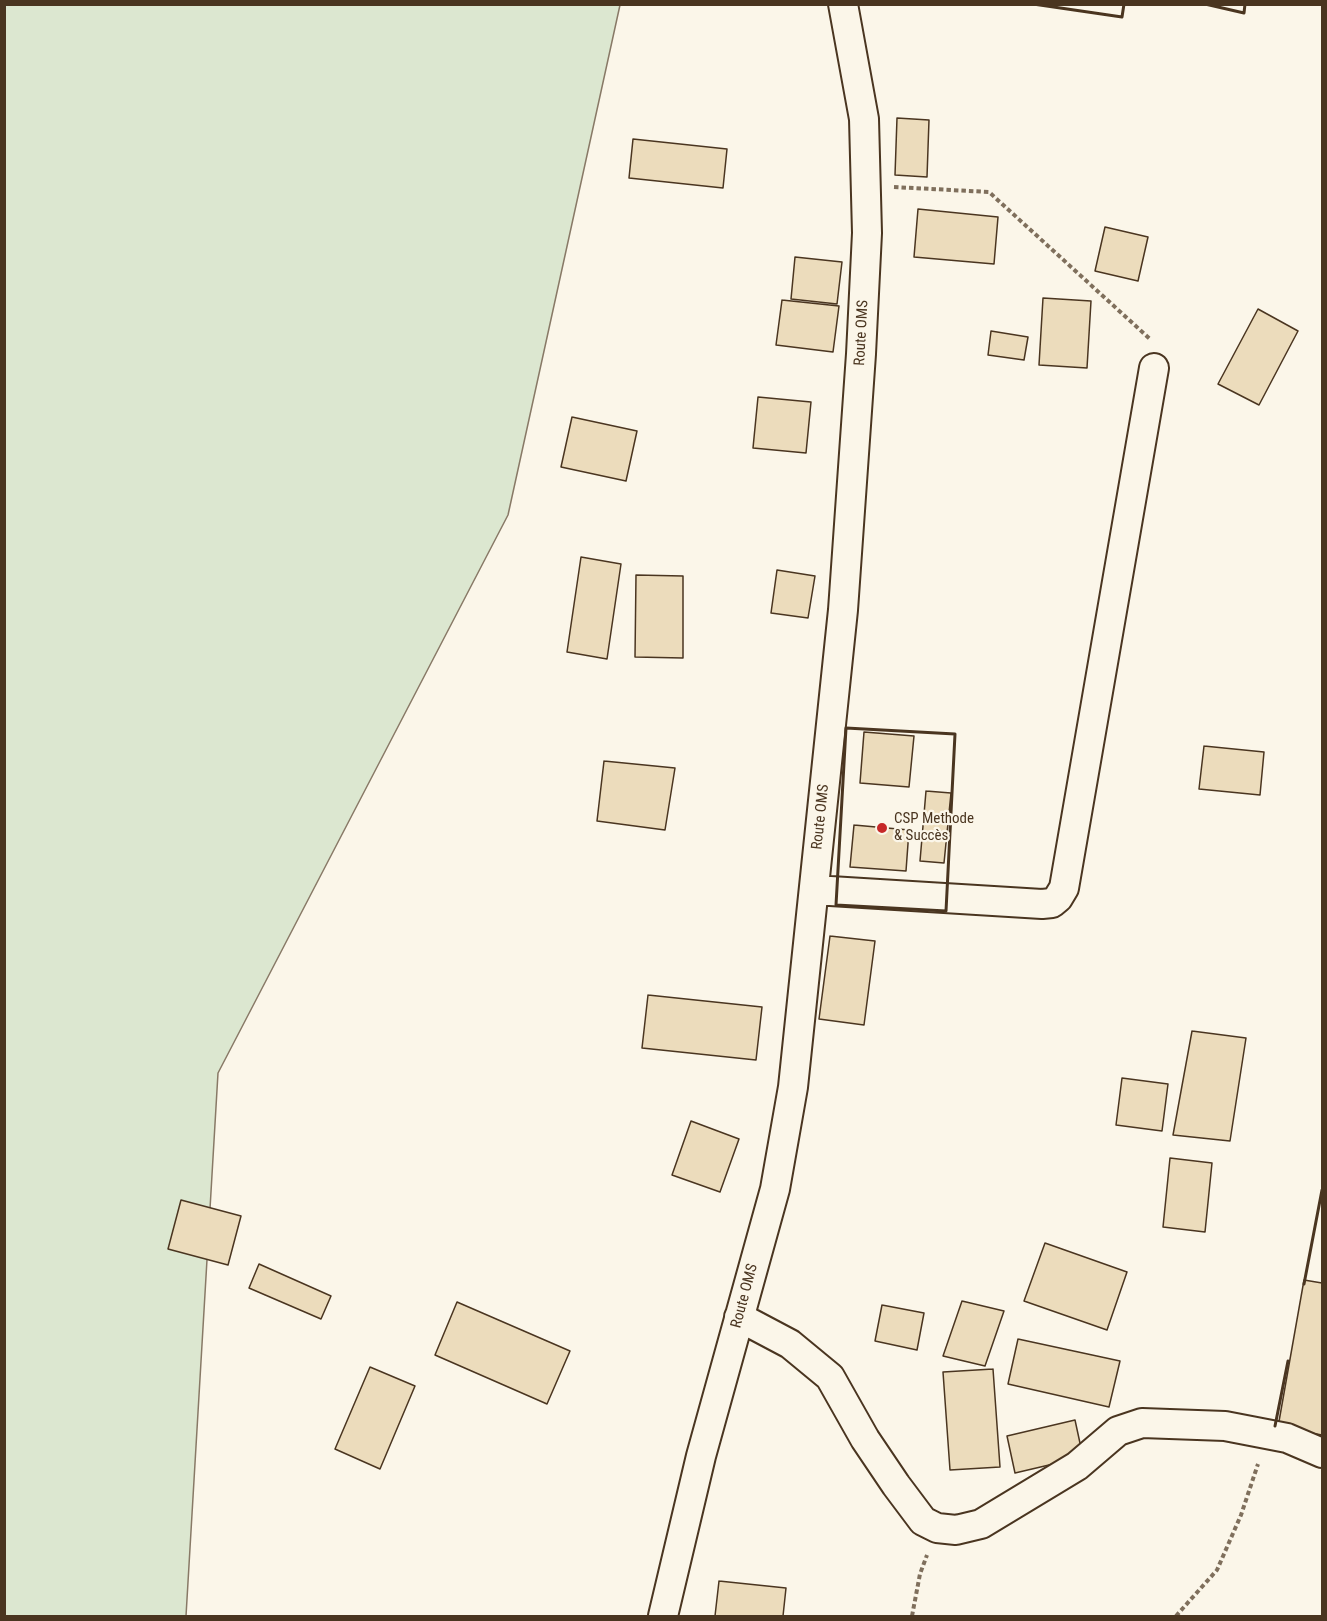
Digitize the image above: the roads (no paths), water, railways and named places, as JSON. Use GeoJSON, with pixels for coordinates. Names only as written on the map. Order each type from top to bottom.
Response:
{"type":"FeatureCollection","features":[{"type":"Feature","properties":{"kind":"street","name":"Route OMS"},"geometry":{"type":"LineString","coordinates":[[663,1617],[701,1456],[775,1189],[794,1087],[848,540],[862,343],[867,233],[864,119],[843,4]]}},
{"type":"Feature","properties":{"kind":"street"},"geometry":{"type":"LineString","coordinates":[[814,890],[1042,904],[1052,903],[1058,898],[1064,888],[1155,356]]}},
{"type":"Feature","properties":{"kind":"street"},"geometry":{"type":"LineString","coordinates":[[739,1317],[789,1344],[830,1377],[865,1439],[896,1485],[923,1521],[937,1528],[956,1530],[981,1524],[1077,1466],[1118,1431],[1142,1423],[1225,1426],[1287,1438],[1323,1453]]}},
{"type":"Feature","properties":{"kind":"place","name":"CSP Methode & Succès"},"geometry":{"type":"Point","coordinates":[882,828]}}]}
